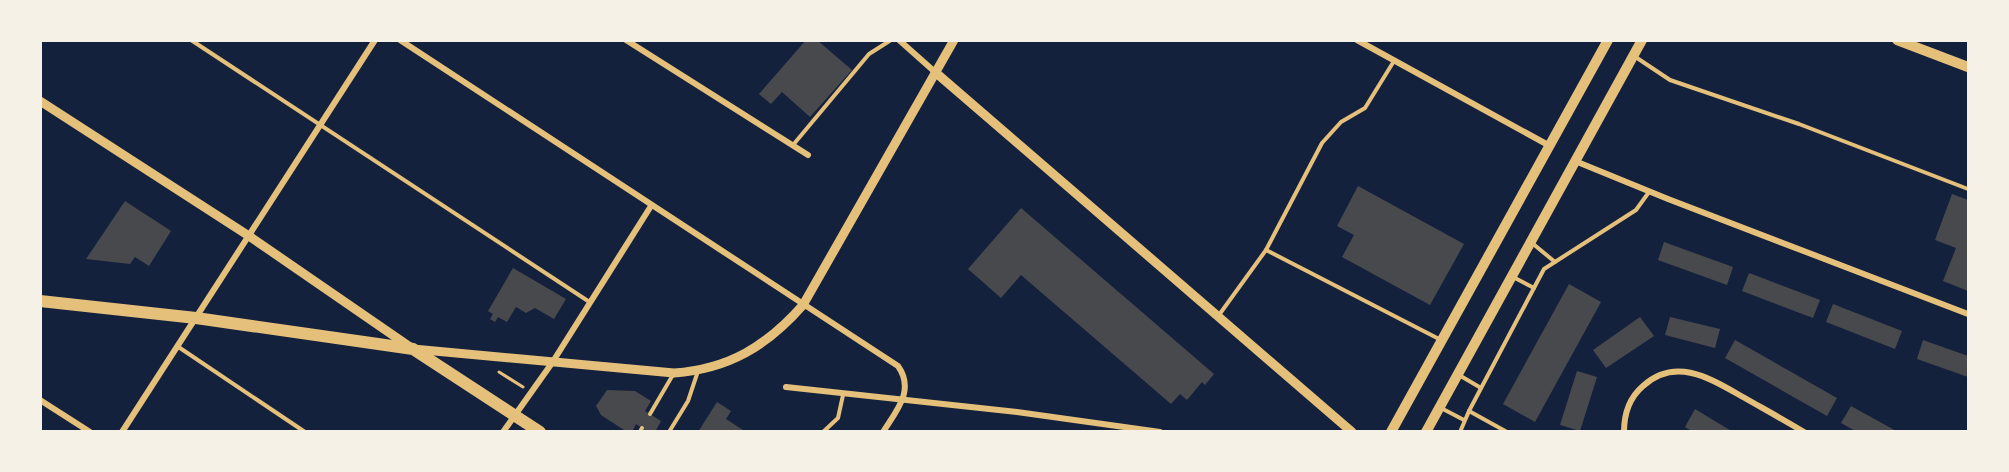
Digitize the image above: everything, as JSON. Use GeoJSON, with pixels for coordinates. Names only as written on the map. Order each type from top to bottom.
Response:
{"type":"FeatureCollection","features":[{"type":"Feature","properties":{"kind":"main road"},"geometry":{"type":"LineString","coordinates":[[1391,432],[1608,40]]}},
{"type":"Feature","properties":{"kind":"main road"},"geometry":{"type":"LineString","coordinates":[[1426,432],[1642,40]]}},
{"type":"Feature","properties":{"kind":"main road"},"geometry":{"type":"LineString","coordinates":[[1897,40],[1968,68]]}},
{"type":"Feature","properties":{"kind":"main road"},"geometry":{"type":"LineString","coordinates":[[40,301],[196,318],[413,349],[540,432]]}},
{"type":"Feature","properties":{"kind":"street"},"geometry":{"type":"LineString","coordinates":[[122,432],[375,40]]}},
{"type":"Feature","properties":{"kind":"street"},"geometry":{"type":"LineString","coordinates":[[399,40],[898,366],[907,384],[902,401],[884,432]]}},
{"type":"Feature","properties":{"kind":"street"},"geometry":{"type":"LineString","coordinates":[[626,40],[808,155]]}},
{"type":"Feature","properties":{"kind":"street"},"geometry":{"type":"LineString","coordinates":[[899,40],[1352,432]]}},
{"type":"Feature","properties":{"kind":"street"},"geometry":{"type":"LineString","coordinates":[[40,101],[249,236],[413,349],[641,372],[674,373],[698,371],[723,364],[763,344],[784,327],[803,305],[954,40]]}},
{"type":"Feature","properties":{"kind":"street"},"geometry":{"type":"LineString","coordinates":[[1357,40],[1550,146]]}},
{"type":"Feature","properties":{"kind":"street"},"geometry":{"type":"LineString","coordinates":[[1575,161],[1968,314]]}},
{"type":"Feature","properties":{"kind":"street"},"geometry":{"type":"LineString","coordinates":[[503,432],[552,363],[588,302],[651,206]]}},
{"type":"Feature","properties":{"kind":"street"},"geometry":{"type":"LineString","coordinates":[[1624,432],[1625,415],[1636,392],[1649,380],[1663,373],[1680,370],[1706,376],[1804,432]]}},
{"type":"Feature","properties":{"kind":"street"},"geometry":{"type":"LineString","coordinates":[[786,387],[1029,414],[1160,432]]}},
{"type":"Feature","properties":{"kind":"street"},"geometry":{"type":"LineString","coordinates":[[40,400],[90,432]]}},
{"type":"Feature","properties":{"kind":"lane"},"geometry":{"type":"LineString","coordinates":[[191,40],[588,302]]}},
{"type":"Feature","properties":{"kind":"lane"},"geometry":{"type":"LineString","coordinates":[[793,145],[869,54],[891,40]]}},
{"type":"Feature","properties":{"kind":"lane"},"geometry":{"type":"LineString","coordinates":[[1634,55],[1670,80],[1799,124],[1968,189]]}},
{"type":"Feature","properties":{"kind":"lane"},"geometry":{"type":"LineString","coordinates":[[1218,316],[1266,250],[1322,143],[1341,122],[1365,108],[1394,61]]}},
{"type":"Feature","properties":{"kind":"lane"},"geometry":{"type":"LineString","coordinates":[[1460,432],[1464,420],[1544,268],[1636,210],[1650,191]]}},
{"type":"Feature","properties":{"kind":"lane"},"geometry":{"type":"LineString","coordinates":[[1531,241],[1555,262]]}},
{"type":"Feature","properties":{"kind":"lane"},"geometry":{"type":"LineString","coordinates":[[1266,250],[1442,340]]}},
{"type":"Feature","properties":{"kind":"lane"},"geometry":{"type":"LineString","coordinates":[[1512,276],[1534,288]]}},
{"type":"Feature","properties":{"kind":"lane"},"geometry":{"type":"LineString","coordinates":[[177,346],[305,432]]}},
{"type":"Feature","properties":{"kind":"lane"},"geometry":{"type":"LineString","coordinates":[[669,432],[688,401],[698,371]]}},
{"type":"Feature","properties":{"kind":"lane"},"geometry":{"type":"LineString","coordinates":[[650,414],[674,373]]}},
{"type":"Feature","properties":{"kind":"lane"},"geometry":{"type":"LineString","coordinates":[[1458,374],[1481,388]]}},
{"type":"Feature","properties":{"kind":"lane"},"geometry":{"type":"LineString","coordinates":[[823,432],[838,418],[843,395]]}},
{"type":"Feature","properties":{"kind":"lane"},"geometry":{"type":"LineString","coordinates":[[1440,407],[1464,420]]}},
{"type":"Feature","properties":{"kind":"lane"},"geometry":{"type":"LineString","coordinates":[[1469,411],[1507,432]]}},
{"type":"Feature","properties":{"kind":"path"},"geometry":{"type":"LineString","coordinates":[[499,372],[523,387]]}},
{"type":"Feature","properties":{"kind":"building"},"geometry":{"type":"Polygon","coordinates":[[[806,40],[817,40],[852,70],[810,117],[782,92],[771,104],[759,94],[806,40]]]}},
{"type":"Feature","properties":{"kind":"building"},"geometry":{"type":"Polygon","coordinates":[[[1358,186],[1464,244],[1430,305],[1342,257],[1354,235],[1337,226],[1358,186]]]}},
{"type":"Feature","properties":{"kind":"building"},"geometry":{"type":"Polygon","coordinates":[[[1952,194],[1968,200],[1968,291],[1943,281],[1956,248],[1935,240],[1952,194]]]}},
{"type":"Feature","properties":{"kind":"building"},"geometry":{"type":"Polygon","coordinates":[[[125,201],[171,231],[149,266],[135,257],[130,264],[86,259],[125,201]]]}},
{"type":"Feature","properties":{"kind":"building"},"geometry":{"type":"Polygon","coordinates":[[[1021,208],[1214,374],[1205,385],[1202,382],[1187,400],[1180,394],[1171,404],[1021,275],[1001,298],[968,269],[1021,208]]]}},
{"type":"Feature","properties":{"kind":"building"},"geometry":{"type":"Polygon","coordinates":[[[1664,242],[1733,267],[1727,285],[1658,260],[1664,242]]]}},
{"type":"Feature","properties":{"kind":"building"},"geometry":{"type":"Polygon","coordinates":[[[513,268],[566,299],[554,319],[535,308],[526,313],[516,307],[507,322],[498,317],[495,322],[490,319],[493,314],[488,311],[513,268]]]}},
{"type":"Feature","properties":{"kind":"building"},"geometry":{"type":"Polygon","coordinates":[[[1749,273],[1820,300],[1813,318],[1742,291],[1749,273]]]}},
{"type":"Feature","properties":{"kind":"building"},"geometry":{"type":"Polygon","coordinates":[[[1569,284],[1601,302],[1535,422],[1503,404],[1569,284]]]}},
{"type":"Feature","properties":{"kind":"building"},"geometry":{"type":"Polygon","coordinates":[[[1833,304],[1902,331],[1895,349],[1826,322],[1833,304]]]}},
{"type":"Feature","properties":{"kind":"building"},"geometry":{"type":"Polygon","coordinates":[[[1640,317],[1654,336],[1606,368],[1593,350],[1640,317]]]}},
{"type":"Feature","properties":{"kind":"building"},"geometry":{"type":"Polygon","coordinates":[[[1670,317],[1720,329],[1715,348],[1665,335],[1670,317]]]}},
{"type":"Feature","properties":{"kind":"building"},"geometry":{"type":"Polygon","coordinates":[[[1735,340],[1837,398],[1827,416],[1725,358],[1735,340]]]}},
{"type":"Feature","properties":{"kind":"building"},"geometry":{"type":"Polygon","coordinates":[[[1923,340],[1968,356],[1968,377],[1917,359],[1923,340]]]}},
{"type":"Feature","properties":{"kind":"building"},"geometry":{"type":"Polygon","coordinates":[[[1577,371],[1597,377],[1580,431],[1560,425],[1577,371]]]}},
{"type":"Feature","properties":{"kind":"building"},"geometry":{"type":"Polygon","coordinates":[[[607,390],[635,391],[651,401],[645,411],[661,421],[655,432],[648,432],[636,424],[632,432],[627,432],[601,415],[596,406],[607,390]]]}},
{"type":"Feature","properties":{"kind":"building"},"geometry":{"type":"Polygon","coordinates":[[[717,402],[731,411],[726,419],[746,432],[698,432],[717,402]]]}},
{"type":"Feature","properties":{"kind":"building"},"geometry":{"type":"Polygon","coordinates":[[[1851,406],[1898,432],[1857,432],[1841,423],[1851,406]]]}},
{"type":"Feature","properties":{"kind":"building"},"geometry":{"type":"Polygon","coordinates":[[[1695,409],[1733,432],[1693,432],[1685,427],[1695,409]]]}}]}
